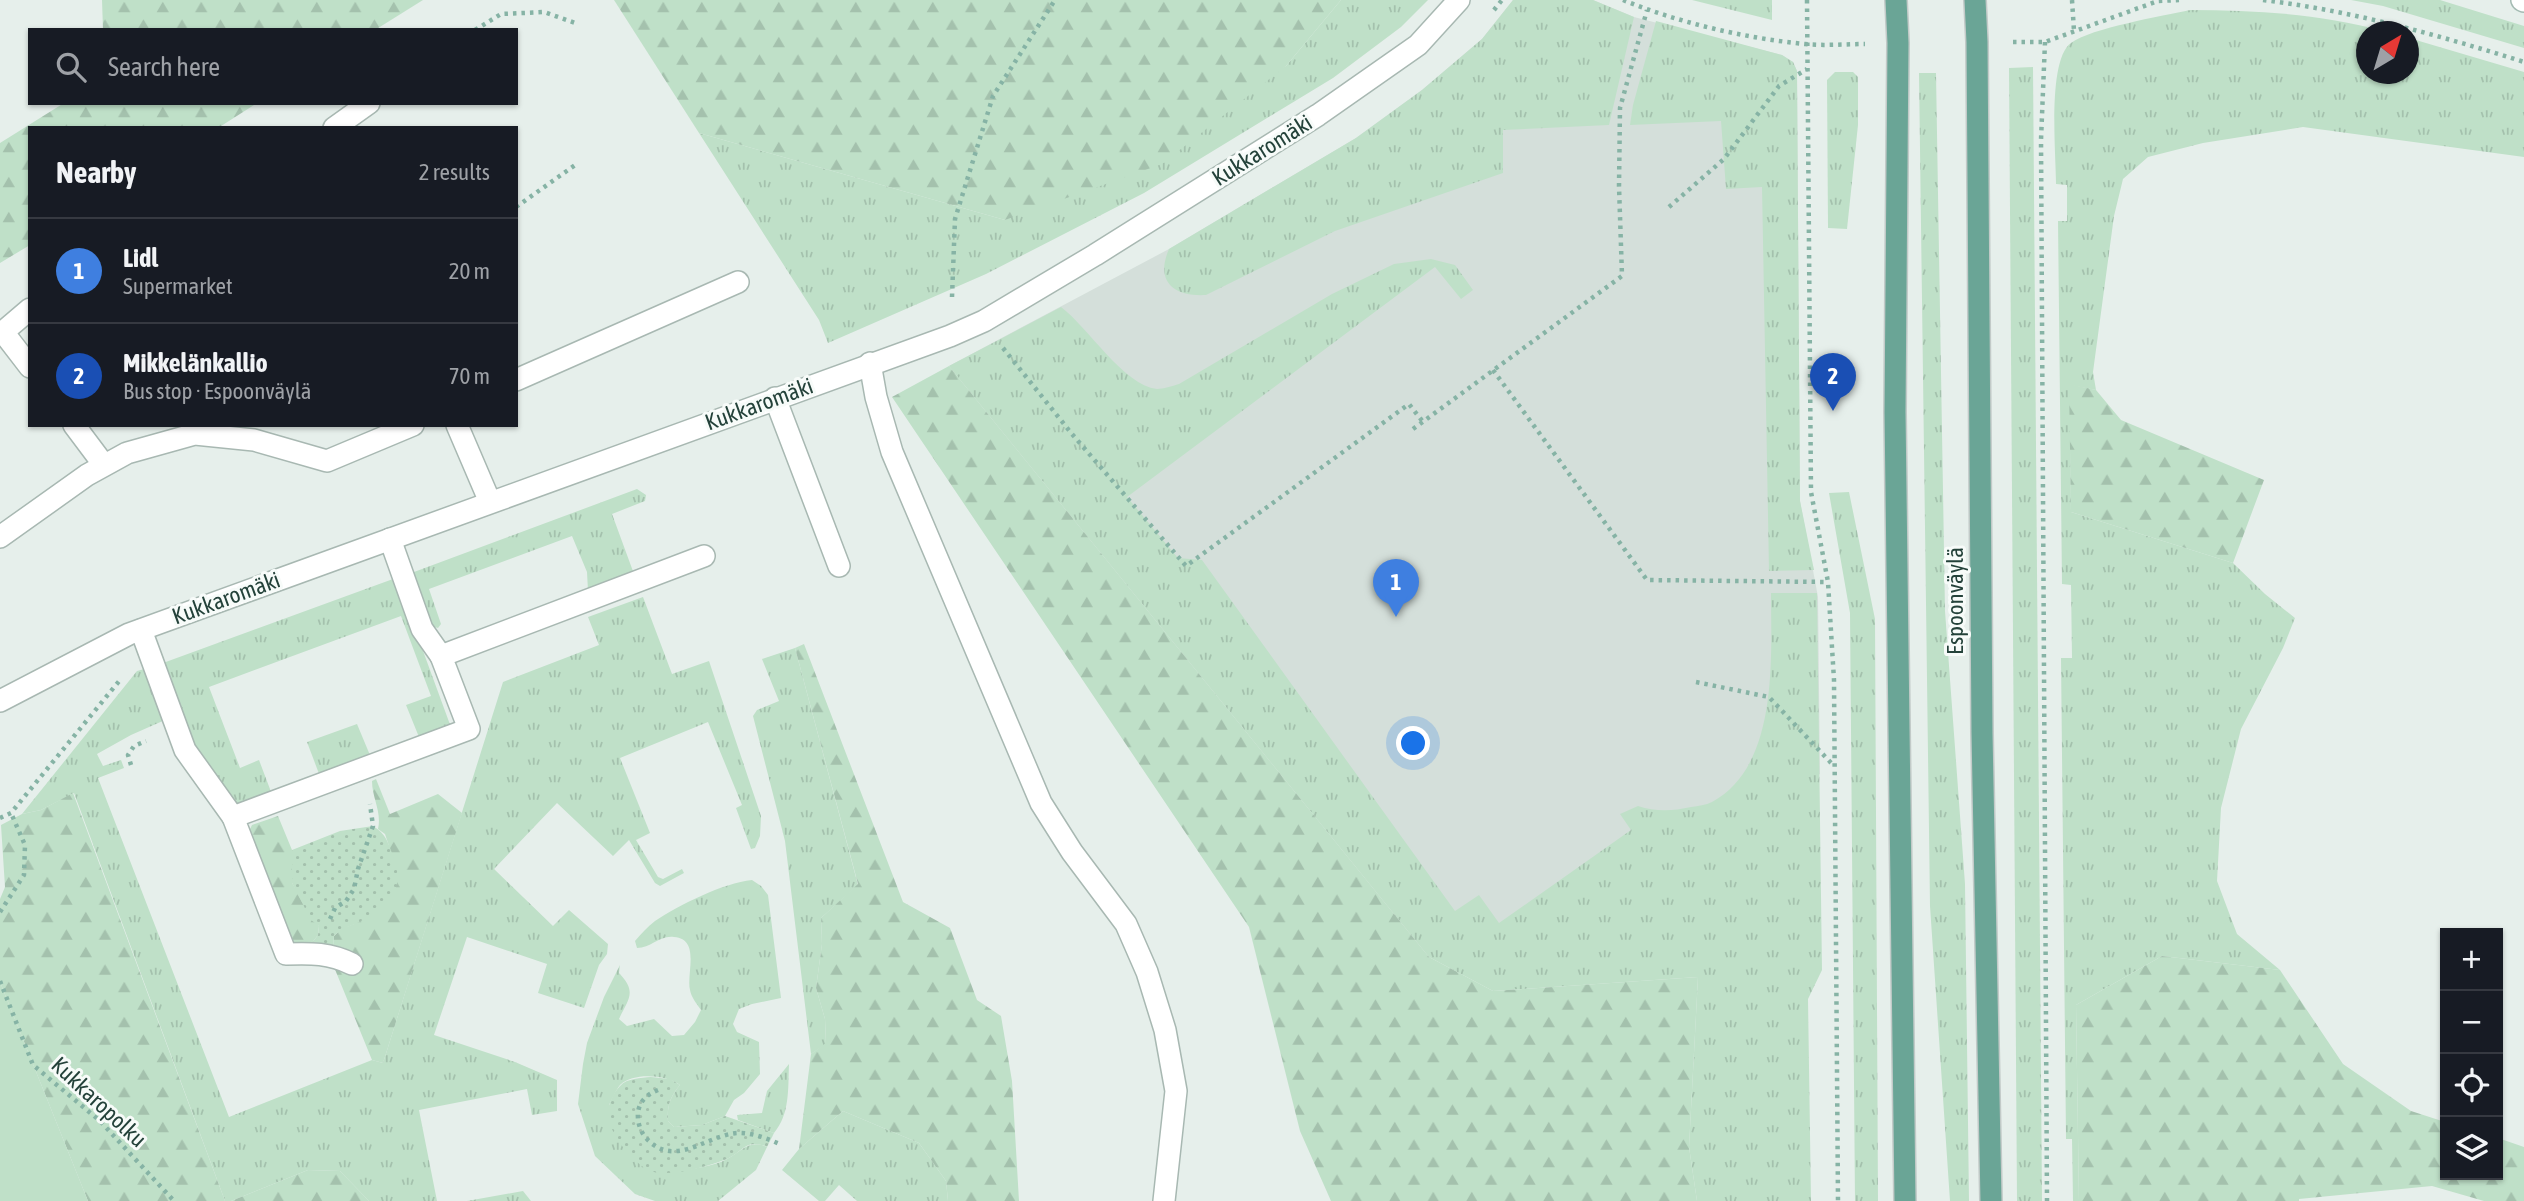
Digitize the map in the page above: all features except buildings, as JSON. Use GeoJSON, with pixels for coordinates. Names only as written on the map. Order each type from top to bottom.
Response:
{"type":"FeatureCollection","features":[{"type":"Feature","properties":{"kind":"main road"},"geometry":{"type":"LineString","coordinates":[[1896,0],[1898,57],[1895,412],[1905,1201]]}},
{"type":"Feature","properties":{"kind":"main road","name":"Espoonväylä"},"geometry":{"type":"LineString","coordinates":[[1975,0],[1978,42],[1983,747],[1991,1201]]}},
{"type":"Feature","properties":{"kind":"street","name":"Kukkaromäki"},"geometry":{"type":"LineString","coordinates":[[0,701],[141,630],[950,336],[984,321],[1318,115],[1418,46],[1459,0]]}},
{"type":"Feature","properties":{"kind":"street"},"geometry":{"type":"LineString","coordinates":[[337,126],[366,105]]}},
{"type":"Feature","properties":{"kind":"street"},"geometry":{"type":"LineString","coordinates":[[518,379],[738,282]]}},
{"type":"Feature","properties":{"kind":"street"},"geometry":{"type":"LineString","coordinates":[[28,311],[2,333],[28,365]]}},
{"type":"Feature","properties":{"kind":"street"},"geometry":{"type":"LineString","coordinates":[[870,363],[876,397],[892,453],[1041,803],[1072,852],[1126,924],[1147,972],[1165,1030],[1176,1091],[1164,1201]]}},
{"type":"Feature","properties":{"kind":"street"},"geometry":{"type":"LineString","coordinates":[[775,398],[839,566]]}},
{"type":"Feature","properties":{"kind":"street"},"geometry":{"type":"LineString","coordinates":[[75,427],[104,466]]}},
{"type":"Feature","properties":{"kind":"street"},"geometry":{"type":"LineString","coordinates":[[0,537],[87,475],[127,453],[195,434],[254,440],[327,461],[408,427]]}},
{"type":"Feature","properties":{"kind":"street"},"geometry":{"type":"LineString","coordinates":[[458,427],[489,502]]}},
{"type":"Feature","properties":{"kind":"street"},"geometry":{"type":"LineString","coordinates":[[233,817],[469,729],[441,656],[422,629],[390,539]]}},
{"type":"Feature","properties":{"kind":"street"},"geometry":{"type":"LineString","coordinates":[[441,656],[704,556]]}},
{"type":"Feature","properties":{"kind":"street"},"geometry":{"type":"LineString","coordinates":[[141,630],[185,750],[233,817],[286,954],[321,953],[352,964]]}},
{"type":"Feature","properties":{"kind":"path"},"geometry":{"type":"LineString","coordinates":[[950,336],[955,219],[993,96],[1055,0]]}},
{"type":"Feature","properties":{"kind":"path"},"geometry":{"type":"LineString","coordinates":[[1807,0],[1811,492],[1828,582],[1834,680],[1838,1201]]}},
{"type":"Feature","properties":{"kind":"path"},"geometry":{"type":"LineString","coordinates":[[2072,0],[2074,32]]}},
{"type":"Feature","properties":{"kind":"path"},"geometry":{"type":"LineString","coordinates":[[2263,0],[2318,7],[2391,23],[2524,62]]}},
{"type":"Feature","properties":{"kind":"path"},"geometry":{"type":"LineString","coordinates":[[1413,429],[1622,276],[1620,108],[1647,10]]}},
{"type":"Feature","properties":{"kind":"path"},"geometry":{"type":"LineString","coordinates":[[478,28],[501,14],[544,12],[578,24]]}},
{"type":"Feature","properties":{"kind":"path"},"geometry":{"type":"LineString","coordinates":[[2045,41],[2041,154],[2047,1201]]}},
{"type":"Feature","properties":{"kind":"path"},"geometry":{"type":"LineString","coordinates":[[1670,207],[1724,159],[1779,86],[1808,68]]}},
{"type":"Feature","properties":{"kind":"path"},"geometry":{"type":"LineString","coordinates":[[518,206],[578,163]]}},
{"type":"Feature","properties":{"kind":"path"},"geometry":{"type":"LineString","coordinates":[[1002,348],[1186,566],[1409,404],[1423,422]]}},
{"type":"Feature","properties":{"kind":"path"},"geometry":{"type":"LineString","coordinates":[[1493,370],[1647,580],[1828,582]]}},
{"type":"Feature","properties":{"kind":"path"},"geometry":{"type":"LineString","coordinates":[[1696,681],[1769,697],[1835,766]]}},
{"type":"Feature","properties":{"kind":"path"},"geometry":{"type":"LineString","coordinates":[[321,953],[335,908],[346,901],[354,889],[373,826],[361,769]]}},
{"type":"Feature","properties":{"kind":"path"},"geometry":{"type":"LineString","coordinates":[[0,818],[11,813],[25,845],[24,875],[0,912]]}},
{"type":"Feature","properties":{"kind":"path","name":"Kukkaropolku"},"geometry":{"type":"LineString","coordinates":[[0,981],[33,1065],[100,1121],[174,1201]]}},
{"type":"Feature","properties":{"kind":"path"},"geometry":{"type":"LineString","coordinates":[[658,1090],[649,1094],[639,1105],[637,1121],[645,1138],[658,1149],[673,1153],[731,1134],[752,1134],[782,1145]]}},
{"type":"Feature","properties":{"kind":"shaded area"},"geometry":{"type":"Polygon","coordinates":[[[1513,0],[1593,0],[1634,17],[1782,55],[1793,62],[1797,71],[1800,501],[1818,597],[1820,774],[1429,957],[949,366],[1169,249],[1356,138],[1422,90],[1482,39],[1513,0]]]}},
{"type":"Feature","properties":{"kind":"green space"},"geometry":{"type":"Polygon","coordinates":[[[102,0],[423,0],[378,28],[103,28],[102,0]]]}},
{"type":"Feature","properties":{"kind":"green space"},"geometry":{"type":"Polygon","coordinates":[[[614,0],[1341,0],[1286,66],[1162,164],[1005,220],[699,133],[614,0]]]}},
{"type":"Feature","properties":{"kind":"green space"},"geometry":{"type":"Polygon","coordinates":[[[1341,0],[1428,0],[1401,27],[1333,78],[1144,193],[986,274],[828,343],[819,320],[699,133],[1005,220],[1286,66],[1341,0]]]}},
{"type":"Feature","properties":{"kind":"green space"},"geometry":{"type":"Polygon","coordinates":[[[1513,0],[1593,0],[1634,17],[1609,125],[1503,130],[1503,173],[1335,231],[1206,295],[1184,293],[1170,285],[1164,270],[1169,249],[1356,138],[1422,90],[1482,39],[1513,0]]]}},
{"type":"Feature","properties":{"kind":"green space"},"geometry":{"type":"Polygon","coordinates":[[[1692,0],[1772,0],[1772,20],[1692,0]]]}},
{"type":"Feature","properties":{"kind":"green space"},"geometry":{"type":"Polygon","coordinates":[[[2351,0],[2440,0],[2524,26],[2524,48],[2383,6],[2351,0]]]}},
{"type":"Feature","properties":{"kind":"green space"},"geometry":{"type":"Polygon","coordinates":[[[2190,10],[2240,11],[2288,14],[2356,24],[2356,84],[2419,84],[2419,41],[2524,72],[2524,157],[2303,127],[2203,143],[2148,157],[2123,179],[2114,216],[2093,372],[2096,390],[2070,385],[2071,512],[2233,563],[2295,618],[2283,648],[2241,729],[2221,808],[2217,881],[2237,934],[2280,970],[2162,956],[2076,1005],[2079,1201],[2073,1201],[2072,1139],[2066,1139],[2061,658],[2072,658],[2071,585],[2062,584],[2058,221],[2067,221],[2067,185],[2056,184],[2054,109],[2059,68],[2063,53],[2071,43],[2094,32],[2190,10]]]}},
{"type":"Feature","properties":{"kind":"green space"},"geometry":{"type":"Polygon","coordinates":[[[1656,21],[1782,55],[1793,62],[1797,71],[1800,501],[1814,570],[1769,571],[1762,187],[1726,189],[1721,121],[1630,125],[1656,21]]]}},
{"type":"Feature","properties":{"kind":"green space"},"geometry":{"type":"Polygon","coordinates":[[[2033,67],[2042,1201],[2017,1201],[2009,68],[2033,67]]]}},
{"type":"Feature","properties":{"kind":"green space"},"geometry":{"type":"Polygon","coordinates":[[[1835,72],[1853,72],[1858,77],[1858,125],[1847,229],[1828,228],[1827,80],[1835,72]]]}},
{"type":"Feature","properties":{"kind":"green space"},"geometry":{"type":"Polygon","coordinates":[[[1919,73],[1936,73],[1945,611],[1965,884],[1969,1201],[1950,1201],[1930,906],[1919,73]]]}},
{"type":"Feature","properties":{"kind":"green space"},"geometry":{"type":"Polygon","coordinates":[[[61,105],[254,105],[221,126],[28,126],[28,246],[0,263],[0,143],[61,105]]]}},
{"type":"Feature","properties":{"kind":"green space"},"geometry":{"type":"Polygon","coordinates":[[[1431,259],[1455,265],[1473,290],[1461,299],[1435,267],[1127,497],[1178,558],[1202,560],[1455,911],[1479,895],[1499,923],[1631,830],[1620,814],[1638,806],[1665,810],[1705,805],[1734,785],[1749,763],[1760,737],[1767,708],[1771,593],[1817,593],[1822,970],[1808,999],[1811,1201],[1697,1201],[1689,1147],[1698,977],[1493,991],[1429,957],[949,366],[1061,307],[1131,377],[1144,385],[1157,389],[1165,388],[1179,384],[1332,294],[1394,264],[1431,259]]]}},
{"type":"Feature","properties":{"kind":"green space"},"geometry":{"type":"Polygon","coordinates":[[[949,366],[1429,957],[1493,991],[1698,977],[1689,1147],[1697,1201],[1331,1201],[1300,1131],[1249,927],[892,397],[949,366]]]}},
{"type":"Feature","properties":{"kind":"green space"},"geometry":{"type":"Polygon","coordinates":[[[2069,384],[2096,390],[2121,420],[2264,480],[2233,563],[2071,512],[2069,384]]]}},
{"type":"Feature","properties":{"kind":"green space"},"geometry":{"type":"Polygon","coordinates":[[[637,489],[646,495],[645,501],[612,514],[634,574],[588,591],[587,572],[572,536],[429,589],[441,624],[438,628],[431,626],[413,576],[414,572],[637,489]]]}},
{"type":"Feature","properties":{"kind":"green space"},"geometry":{"type":"Polygon","coordinates":[[[1849,492],[1875,619],[1878,1201],[1855,1201],[1850,613],[1829,493],[1849,492]]]}},
{"type":"Feature","properties":{"kind":"green space"},"geometry":{"type":"Polygon","coordinates":[[[393,579],[397,580],[452,730],[421,742],[406,705],[431,696],[401,616],[209,687],[240,768],[259,760],[273,797],[240,808],[231,801],[193,747],[163,663],[393,579]]]}},
{"type":"Feature","properties":{"kind":"green space"},"geometry":{"type":"Polygon","coordinates":[[[643,597],[672,674],[709,661],[761,816],[760,836],[755,848],[751,849],[736,808],[742,805],[708,722],[620,758],[650,833],[636,840],[658,877],[663,879],[682,869],[684,873],[660,886],[655,883],[629,840],[613,856],[557,803],[494,869],[553,926],[569,910],[608,944],[607,954],[599,965],[584,1008],[538,993],[547,964],[467,937],[434,1035],[515,1062],[557,1080],[557,1111],[532,1115],[527,1089],[419,1110],[437,1201],[369,1201],[340,1171],[308,1170],[225,1201],[74,793],[41,810],[22,814],[137,671],[148,668],[165,720],[97,754],[103,766],[121,760],[124,768],[98,778],[229,1117],[372,1060],[383,1063],[503,682],[599,645],[588,617],[643,597]]]}},
{"type":"Feature","properties":{"kind":"green space"},"geometry":{"type":"Polygon","coordinates":[[[804,644],[903,902],[950,928],[977,1000],[1001,1016],[1012,1081],[1019,1201],[948,1201],[946,1181],[919,1143],[843,1111],[799,1149],[811,1054],[826,1043],[825,1019],[816,988],[822,944],[821,918],[858,884],[795,648],[804,644]]]}},
{"type":"Feature","properties":{"kind":"green space"},"geometry":{"type":"Polygon","coordinates":[[[795,648],[858,885],[821,918],[822,944],[816,988],[825,1019],[826,1044],[811,1054],[785,841],[753,716],[757,710],[779,701],[762,659],[795,648]]]}},
{"type":"Feature","properties":{"kind":"green space"},"geometry":{"type":"Polygon","coordinates":[[[357,724],[372,760],[321,779],[307,742],[357,724]]]}},
{"type":"Feature","properties":{"kind":"green space"},"geometry":{"type":"Polygon","coordinates":[[[376,779],[390,814],[438,794],[462,813],[383,1063],[372,1060],[334,967],[352,974],[359,973],[362,966],[333,947],[334,936],[341,929],[354,924],[389,846],[385,834],[378,829],[379,817],[372,781],[376,779]]]}},
{"type":"Feature","properties":{"kind":"green space"},"geometry":{"type":"Polygon","coordinates":[[[73,793],[225,1201],[88,1201],[0,982],[0,899],[5,887],[1,825],[22,814],[41,810],[73,793]]]}},
{"type":"Feature","properties":{"kind":"green space"},"geometry":{"type":"Polygon","coordinates":[[[278,816],[292,850],[292,883],[319,926],[318,935],[311,944],[290,943],[249,831],[252,825],[278,816]]]}},
{"type":"Feature","properties":{"kind":"green space"},"geometry":{"type":"Polygon","coordinates":[[[373,826],[386,839],[397,868],[398,879],[392,897],[377,911],[334,936],[333,947],[311,944],[318,935],[319,926],[311,920],[292,883],[292,850],[340,831],[373,826]]]}},
{"type":"Feature","properties":{"kind":"green space"},"geometry":{"type":"Polygon","coordinates":[[[752,880],[768,895],[781,998],[739,1009],[733,1024],[737,1032],[759,1042],[760,1074],[744,1093],[734,1100],[725,1116],[702,1125],[674,1127],[668,1121],[670,1102],[680,1085],[659,1077],[641,1077],[626,1081],[620,1085],[609,1105],[677,1172],[721,1162],[750,1145],[767,1147],[756,1170],[718,1201],[655,1201],[635,1194],[595,1156],[578,1104],[587,1043],[604,997],[620,965],[619,973],[628,985],[630,995],[619,1019],[627,1026],[654,1019],[672,1036],[684,1035],[701,1010],[690,990],[691,958],[687,944],[682,939],[669,937],[637,948],[635,941],[655,921],[676,908],[728,885],[752,880]]]}},
{"type":"Feature","properties":{"kind":"green space"},"geometry":{"type":"Polygon","coordinates":[[[2162,956],[2280,970],[2343,1064],[2411,1111],[2440,1120],[2440,1180],[2503,1180],[2503,1140],[2524,1147],[2524,1201],[2484,1201],[2432,1186],[2299,1201],[2079,1201],[2076,1005],[2162,956]]]}},
{"type":"Feature","properties":{"kind":"green space"},"geometry":{"type":"Polygon","coordinates":[[[0,982],[88,1201],[0,1201],[0,982]]]}},
{"type":"Feature","properties":{"kind":"green space"},"geometry":{"type":"Polygon","coordinates":[[[789,1064],[786,1109],[774,1133],[738,1120],[737,1115],[762,1113],[767,1091],[789,1064]]]}},
{"type":"Feature","properties":{"kind":"green space"},"geometry":{"type":"Polygon","coordinates":[[[651,1077],[670,1079],[680,1085],[668,1111],[668,1121],[674,1127],[702,1125],[725,1116],[774,1133],[767,1147],[760,1144],[748,1145],[724,1160],[684,1171],[660,1173],[643,1167],[627,1152],[614,1134],[608,1112],[613,1096],[623,1083],[651,1077]]]}},
{"type":"Feature","properties":{"kind":"green space"},"geometry":{"type":"Polygon","coordinates":[[[843,1111],[919,1143],[946,1181],[948,1201],[857,1201],[839,1185],[825,1201],[819,1201],[782,1170],[799,1149],[843,1111]]]}},
{"type":"Feature","properties":{"kind":"green space"},"geometry":{"type":"Polygon","coordinates":[[[308,1170],[340,1171],[369,1201],[231,1201],[308,1170]]]}},
{"type":"Feature","properties":{"kind":"green space"},"geometry":{"type":"Polygon","coordinates":[[[523,1191],[531,1201],[467,1201],[523,1191]]]}},
{"type":"Feature","properties":{"kind":"place","name":"Mikkelänkallio"},"geometry":{"type":"Point","coordinates":[1833,411]}},
{"type":"Feature","properties":{"kind":"place","name":"Lidl"},"geometry":{"type":"Point","coordinates":[1396,617]}}]}
